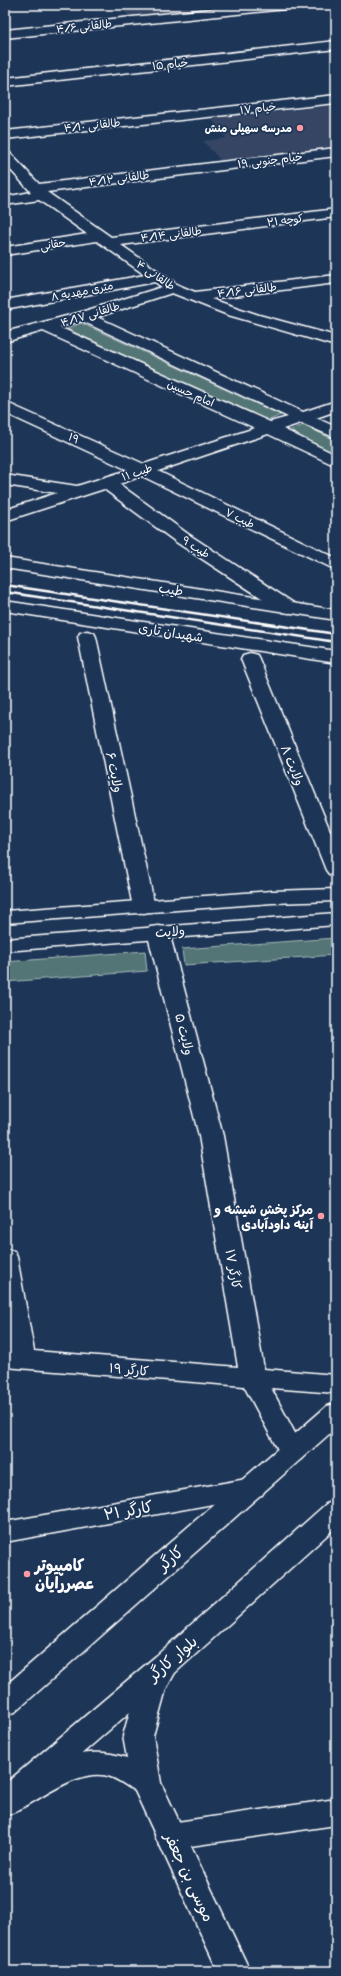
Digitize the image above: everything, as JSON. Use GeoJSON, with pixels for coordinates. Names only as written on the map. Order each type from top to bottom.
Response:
{"type":"FeatureCollection","features":[{"type":"Feature","properties":{"kind":"street","name":"طالقانی ۴/۶"},"geometry":{"type":"LineString","coordinates":[[5,34],[285,5]]}},
{"type":"Feature","properties":{"kind":"street","name":"خیام ۱۵"},"geometry":{"type":"LineString","coordinates":[[5,82],[336,45]]}},
{"type":"Feature","properties":{"kind":"street","name":"خیام ۱۷"},"geometry":{"type":"LineString","coordinates":[[179,116],[336,99]]}},
{"type":"Feature","properties":{"kind":"street","name":"طالقانی ۴/۱۰"},"geometry":{"type":"LineString","coordinates":[[5,135],[179,116]]}},
{"type":"Feature","properties":{"kind":"street","name":"خیام جنوبی ۱۹"},"geometry":{"type":"LineString","coordinates":[[203,168],[336,152]]}},
{"type":"Feature","properties":{"kind":"street","name":"طالقانی ۴"},"geometry":{"type":"LineString","coordinates":[[5,157],[38,192],[173,288],[193,297],[260,321],[336,341]]}},
{"type":"Feature","properties":{"kind":"street","name":"طالقانی ۴/۱۲"},"geometry":{"type":"LineString","coordinates":[[5,201],[38,192],[203,168]]}},
{"type":"Feature","properties":{"kind":"street","name":"کوچه ۲۱"},"geometry":{"type":"LineString","coordinates":[[234,226],[336,213]]}},
{"type":"Feature","properties":{"kind":"street","name":"طالقانی ۴/۱۴"},"geometry":{"type":"LineString","coordinates":[[104,239],[234,226]]}},
{"type":"Feature","properties":{"kind":"street","name":"حقانی"},"geometry":{"type":"LineString","coordinates":[[5,251],[104,239]]}},
{"type":"Feature","properties":{"kind":"street","name":"۸ متری مهدیه"},"geometry":{"type":"LineString","coordinates":[[5,305],[158,277]]}},
{"type":"Feature","properties":{"kind":"street","name":"طالقانی ۴/۱۶"},"geometry":{"type":"LineString","coordinates":[[193,297],[336,279]]}},
{"type":"Feature","properties":{"kind":"street","name":"طالقانی ۴/۱۷"},"geometry":{"type":"LineString","coordinates":[[5,337],[46,327],[173,288]]}},
{"type":"Feature","properties":{"kind":"street","name":"امام حسین"},"geometry":{"type":"LineString","coordinates":[[83,316],[336,433]]}},
{"type":"Feature","properties":{"kind":"street","name":"امام حسین"},"geometry":{"type":"LineString","coordinates":[[46,327],[269,428],[336,461]]}},
{"type":"Feature","properties":{"kind":"street","name":"طیب ۱۱"},"geometry":{"type":"LineString","coordinates":[[5,516],[336,406]]}},
{"type":"Feature","properties":{"kind":"street","name":"۱۹"},"geometry":{"type":"LineString","coordinates":[[5,407],[144,470]]}},
{"type":"Feature","properties":{"kind":"street","name":"طیب ۷"},"geometry":{"type":"LineString","coordinates":[[144,470],[336,565]]}},
{"type":"Feature","properties":{"kind":"street"},"geometry":{"type":"LineString","coordinates":[[5,480],[79,491]]}},
{"type":"Feature","properties":{"kind":"street","name":"طیب ۹"},"geometry":{"type":"LineString","coordinates":[[106,482],[182,538],[289,608]]}},
{"type":"Feature","properties":{"kind":"street","name":"طیب"},"geometry":{"type":"LineString","coordinates":[[5,563],[336,615]]}},
{"type":"Feature","properties":{"kind":"street","name":"شهیدان تاری"},"geometry":{"type":"LineString","coordinates":[[5,606],[336,657]]}},
{"type":"Feature","properties":{"kind":"street","name":"ولایت ۶"},"geometry":{"type":"LineString","coordinates":[[87,637],[144,907]]}},
{"type":"Feature","properties":{"kind":"street","name":"ولایت ۸"},"geometry":{"type":"LineString","coordinates":[[250,660],[336,870]]}},
{"type":"Feature","properties":{"kind":"street","name":"ولایت"},"geometry":{"type":"LineString","coordinates":[[5,917],[272,897],[336,895]]}},
{"type":"Feature","properties":{"kind":"street","name":"ولایت"},"geometry":{"type":"LineString","coordinates":[[5,945],[336,919]]}},
{"type":"Feature","properties":{"kind":"street","name":"ولایت ۵"},"geometry":{"type":"LineString","coordinates":[[158,932],[211,1136]]}},
{"type":"Feature","properties":{"kind":"street","name":"کارگر ۱۷"},"geometry":{"type":"LineString","coordinates":[[211,1136],[253,1379],[292,1452]]}},
{"type":"Feature","properties":{"kind":"street"},"geometry":{"type":"LineString","coordinates":[[5,1257],[14,1359]]}},
{"type":"Feature","properties":{"kind":"street","name":"کارگر ۱۹"},"geometry":{"type":"LineString","coordinates":[[14,1359],[253,1379],[336,1384]]}},
{"type":"Feature","properties":{"kind":"street","name":"کارگر"},"geometry":{"type":"LineString","coordinates":[[5,1704],[85,1632],[252,1488],[336,1413]]}},
{"type":"Feature","properties":{"kind":"street","name":"کارگر ۲۱"},"geometry":{"type":"LineString","coordinates":[[5,1532],[252,1488]]}},
{"type":"Feature","properties":{"kind":"street","name":"بلوار کارگر"},"geometry":{"type":"LineString","coordinates":[[5,1803],[166,1664],[336,1511]]}},
{"type":"Feature","properties":{"kind":"street","name":"موسی بن جعفر"},"geometry":{"type":"LineString","coordinates":[[166,1664],[152,1686],[138,1736],[146,1783],[234,1971]]}},
{"type":"Feature","properties":{"kind":"street"},"geometry":{"type":"LineString","coordinates":[[5,1803],[54,1775],[80,1765],[106,1763],[124,1769],[146,1783]]}},
{"type":"Feature","properties":{"kind":"street"},"geometry":{"type":"LineString","coordinates":[[170,1836],[336,1812]]}},
{"type":"Feature","properties":{"kind":"shaded area"},"geometry":{"type":"Polygon","coordinates":[[[118,5],[243,5],[130,17],[118,5]]]}},
{"type":"Feature","properties":{"kind":"shaded area"},"geometry":{"type":"Polygon","coordinates":[[[336,105],[336,148],[221,161],[203,141],[226,138],[209,116],[236,114],[241,116],[336,105]]]}},
{"type":"Feature","properties":{"kind":"green space"},"geometry":{"type":"Polygon","coordinates":[[[81,323],[281,415],[267,421],[67,329],[81,323]]]}},
{"type":"Feature","properties":{"kind":"green space"},"geometry":{"type":"Polygon","coordinates":[[[304,425],[336,441],[336,456],[285,432],[304,425]]]}},
{"type":"Feature","properties":{"kind":"green space"},"geometry":{"type":"Polygon","coordinates":[[[336,938],[336,955],[184,965],[182,949],[336,938]]]}},
{"type":"Feature","properties":{"kind":"green space"},"geometry":{"type":"Polygon","coordinates":[[[145,951],[147,971],[5,982],[5,962],[145,951]]]}},
{"type":"Feature","properties":{"kind":"railway"},"geometry":{"type":"LineString","coordinates":[[5,585],[336,634]]}},
{"type":"Feature","properties":{"kind":"railway"},"geometry":{"type":"LineString","coordinates":[[5,592],[336,642]]}},
{"type":"Feature","properties":{"kind":"place","name":"مدرسه سهیلی منش"},"geometry":{"type":"Point","coordinates":[300,128]}},
{"type":"Feature","properties":{"kind":"place","name":"مرکز پخش شیشه و آینه داودآبادی"},"geometry":{"type":"Point","coordinates":[321,1216]}},
{"type":"Feature","properties":{"kind":"place","name":"کامپیوتر عصررایان"},"geometry":{"type":"Point","coordinates":[27,1574]}}]}
